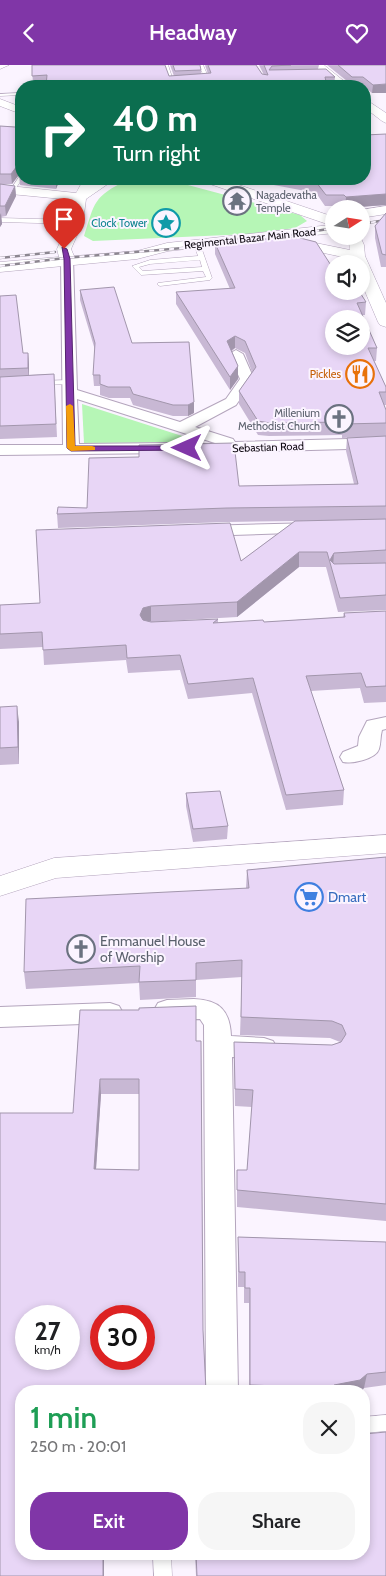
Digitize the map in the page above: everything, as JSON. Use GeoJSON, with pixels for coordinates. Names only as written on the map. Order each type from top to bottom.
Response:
{"type":"FeatureCollection","features":[{"type":"Feature","properties":{"kind":"main road"},"geometry":{"type":"LineString","coordinates":[[0,66],[4,65]]}},
{"type":"Feature","properties":{"kind":"main road"},"geometry":{"type":"LineString","coordinates":[[322,71],[336,80]]}},
{"type":"Feature","properties":{"kind":"main road"},"geometry":{"type":"LineString","coordinates":[[66,254],[76,222],[80,197],[87,185]]}},
{"type":"Feature","properties":{"kind":"main road"},"geometry":{"type":"LineString","coordinates":[[6,190],[80,197],[99,185]]}},
{"type":"Feature","properties":{"kind":"main road"},"geometry":{"type":"LineString","coordinates":[[226,185],[325,219]]}},
{"type":"Feature","properties":{"kind":"main road"},"geometry":{"type":"LineString","coordinates":[[370,213],[386,210]]}},
{"type":"Feature","properties":{"kind":"main road"},"geometry":{"type":"LineString","coordinates":[[370,225],[386,222]]}},
{"type":"Feature","properties":{"kind":"main road","name":"Regimental Bazar Main Road"},"geometry":{"type":"LineString","coordinates":[[0,258],[66,254],[136,255],[167,247],[199,251],[234,241],[325,224]]}},
{"type":"Feature","properties":{"kind":"main road"},"geometry":{"type":"LineString","coordinates":[[234,241],[308,245],[353,255]]}},
{"type":"Feature","properties":{"kind":"main road","name":"Regimental Bazar Main Road"},"geometry":{"type":"LineString","coordinates":[[0,267],[66,254]]}},
{"type":"Feature","properties":{"kind":"main road"},"geometry":{"type":"LineString","coordinates":[[370,284],[385,318]]}},
{"type":"Feature","properties":{"kind":"main road"},"geometry":{"type":"LineString","coordinates":[[0,885],[54,868],[386,844]]}},
{"type":"Feature","properties":{"kind":"street"},"geometry":{"type":"LineString","coordinates":[[66,254],[71,448]]}},
{"type":"Feature","properties":{"kind":"street"},"geometry":{"type":"LineString","coordinates":[[182,427],[231,402],[247,379],[236,354]]}},
{"type":"Feature","properties":{"kind":"street"},"geometry":{"type":"LineString","coordinates":[[69,387],[246,448]]}},
{"type":"Feature","properties":{"kind":"street","name":"Sebastian Road"},"geometry":{"type":"LineString","coordinates":[[0,451],[71,448],[246,448],[386,443]]}},
{"type":"Feature","properties":{"kind":"street"},"geometry":{"type":"LineString","coordinates":[[183,531],[329,527]]}},
{"type":"Feature","properties":{"kind":"street"},"geometry":{"type":"LineString","coordinates":[[351,757],[369,749],[369,737],[374,725],[386,723]]}},
{"type":"Feature","properties":{"kind":"street"},"geometry":{"type":"LineString","coordinates":[[0,1017],[200,1009],[211,1012],[216,1019],[218,1046],[222,1385]]}},
{"type":"Feature","properties":{"kind":"street"},"geometry":{"type":"LineString","coordinates":[[218,1046],[283,1049]]}},
{"type":"Feature","properties":{"kind":"lane"},"geometry":{"type":"LineString","coordinates":[[166,65],[171,80]]}},
{"type":"Feature","properties":{"kind":"lane"},"geometry":{"type":"LineString","coordinates":[[201,65],[208,80]]}},
{"type":"Feature","properties":{"kind":"lane"},"geometry":{"type":"LineString","coordinates":[[0,95],[15,94]]}},
{"type":"Feature","properties":{"kind":"lane"},"geometry":{"type":"LineString","coordinates":[[371,137],[373,140],[380,139]]}},
{"type":"Feature","properties":{"kind":"lane"},"geometry":{"type":"LineString","coordinates":[[0,220],[76,222]]}},
{"type":"Feature","properties":{"kind":"lane"},"geometry":{"type":"LineString","coordinates":[[160,284],[208,279],[209,278],[206,269],[199,251],[135,266],[141,273],[206,269]]}},
{"type":"Feature","properties":{"kind":"lane"},"geometry":{"type":"LineString","coordinates":[[34,383],[69,387]]}},
{"type":"Feature","properties":{"kind":"lane"},"geometry":{"type":"LineString","coordinates":[[370,1424],[386,1423]]}},
{"type":"Feature","properties":{"kind":"lane"},"geometry":{"type":"LineString","coordinates":[[162,1560],[163,1576]]}},
{"type":"Feature","properties":{"kind":"green space"},"geometry":{"type":"Polygon","coordinates":[[[188,185],[300,215],[307,221],[295,228],[249,234],[93,241],[84,236],[93,208],[101,196],[116,186],[188,185]]]}},
{"type":"Feature","properties":{"kind":"green space"},"geometry":{"type":"Polygon","coordinates":[[[82,404],[201,442],[84,443],[82,404]]]}},
{"type":"Feature","properties":{"kind":"building"},"geometry":{"type":"Polygon","coordinates":[[[32,65],[165,65],[169,76],[211,73],[208,65],[256,65],[262,74],[268,75],[264,65],[291,65],[272,66],[269,70],[326,69],[335,77],[325,77],[326,80],[47,80],[47,75],[32,76],[32,65]]]}},
{"type":"Feature","properties":{"kind":"building"},"geometry":{"type":"Polygon","coordinates":[[[173,65],[200,65],[201,70],[175,71],[173,65]]]}},
{"type":"Feature","properties":{"kind":"building"},"geometry":{"type":"Polygon","coordinates":[[[338,65],[386,65],[386,84],[373,85],[371,80],[363,77],[352,77],[338,65]]]}},
{"type":"Feature","properties":{"kind":"building"},"geometry":{"type":"Polygon","coordinates":[[[0,126],[15,127],[15,169],[11,174],[0,174],[0,126]]]}},
{"type":"Feature","properties":{"kind":"building"},"geometry":{"type":"Polygon","coordinates":[[[386,134],[386,194],[346,197],[344,195],[326,195],[318,185],[371,185],[371,135],[386,134]]]}},
{"type":"Feature","properties":{"kind":"building"},"geometry":{"type":"Polygon","coordinates":[[[0,184],[15,186],[5,206],[0,206],[0,184]]]}},
{"type":"Feature","properties":{"kind":"building"},"geometry":{"type":"Polygon","coordinates":[[[386,213],[386,255],[382,254],[375,226],[386,213]]]}},
{"type":"Feature","properties":{"kind":"building"},"geometry":{"type":"Polygon","coordinates":[[[296,237],[316,242],[325,256],[325,300],[365,300],[366,302],[357,303],[360,310],[325,310],[325,355],[370,355],[370,352],[386,387],[386,392],[379,392],[386,410],[386,423],[270,423],[258,421],[239,391],[256,367],[245,341],[235,336],[227,341],[238,366],[230,377],[176,292],[235,288],[215,243],[296,237]]]}},
{"type":"Feature","properties":{"kind":"building"},"geometry":{"type":"Polygon","coordinates":[[[114,287],[132,343],[189,342],[194,402],[188,405],[173,405],[133,394],[130,387],[108,387],[100,384],[100,375],[93,375],[95,343],[80,290],[114,287]]]}},
{"type":"Feature","properties":{"kind":"building"},"geometry":{"type":"Polygon","coordinates":[[[16,295],[23,353],[28,353],[28,368],[0,369],[0,296],[16,295]]]}},
{"type":"Feature","properties":{"kind":"building"},"geometry":{"type":"Polygon","coordinates":[[[370,332],[377,348],[370,348],[370,332]]]}},
{"type":"Feature","properties":{"kind":"building"},"geometry":{"type":"Polygon","coordinates":[[[54,374],[56,424],[0,426],[0,377],[54,374]]]}},
{"type":"Feature","properties":{"kind":"building"},"geometry":{"type":"Polygon","coordinates":[[[386,436],[386,506],[227,508],[57,514],[58,507],[87,508],[89,458],[139,457],[139,445],[234,443],[239,486],[358,484],[347,438],[386,436]]]}},
{"type":"Feature","properties":{"kind":"building"},"geometry":{"type":"Polygon","coordinates":[[[386,519],[386,550],[334,553],[330,560],[334,564],[386,563],[386,595],[340,598],[327,552],[299,552],[237,602],[151,606],[143,608],[140,615],[143,620],[151,622],[218,619],[213,623],[345,617],[344,613],[386,611],[386,686],[366,687],[361,673],[306,676],[344,790],[286,795],[253,678],[188,684],[180,655],[127,658],[126,645],[43,650],[42,632],[0,634],[0,605],[40,603],[36,530],[230,523],[241,561],[295,521],[386,519]]]}},
{"type":"Feature","properties":{"kind":"building"},"geometry":{"type":"Polygon","coordinates":[[[17,706],[18,747],[0,748],[0,707],[17,706]]]}},
{"type":"Feature","properties":{"kind":"building"},"geometry":{"type":"Polygon","coordinates":[[[220,791],[228,826],[193,829],[186,793],[220,791]]]}},
{"type":"Feature","properties":{"kind":"building"},"geometry":{"type":"Polygon","coordinates":[[[386,857],[386,1204],[237,1190],[237,1170],[247,1170],[253,1090],[235,1089],[234,1042],[332,1045],[341,1042],[346,1034],[342,1025],[332,1021],[241,1017],[242,960],[196,963],[196,980],[139,982],[140,966],[24,972],[26,899],[249,888],[247,870],[386,857]]]}},
{"type":"Feature","properties":{"kind":"building"},"geometry":{"type":"Polygon","coordinates":[[[196,1006],[196,1041],[201,1041],[203,1330],[206,1385],[15,1385],[15,1560],[103,1560],[103,1576],[0,1576],[0,1113],[73,1113],[80,1010],[139,1010],[139,1008],[196,1006]],[[100,1079],[94,1169],[139,1170],[139,1079],[100,1079]]]}},
{"type":"Feature","properties":{"kind":"building"},"geometry":{"type":"Polygon","coordinates":[[[238,1237],[386,1242],[386,1372],[367,1374],[360,1380],[334,1385],[250,1385],[250,1288],[245,1288],[245,1272],[239,1272],[238,1237]]]}},
{"type":"Feature","properties":{"kind":"building"},"geometry":{"type":"Polygon","coordinates":[[[386,1432],[386,1576],[197,1576],[196,1560],[370,1560],[370,1433],[386,1432]]]}},
{"type":"Feature","properties":{"kind":"railway"},"geometry":{"type":"LineString","coordinates":[[370,223],[386,220]]}},
{"type":"Feature","properties":{"kind":"railway"},"geometry":{"type":"LineString","coordinates":[[255,241],[325,229]]}},
{"type":"Feature","properties":{"kind":"railway"},"geometry":{"type":"LineString","coordinates":[[222,241],[261,236]]}},
{"type":"Feature","properties":{"kind":"railway"},"geometry":{"type":"LineString","coordinates":[[0,266],[65,258],[230,244]]}},
{"type":"Feature","properties":{"kind":"railway"},"geometry":{"type":"LineString","coordinates":[[0,258],[55,252]]}},
{"type":"Feature","properties":{"kind":"slow traffic"},"geometry":{"type":"LineString","coordinates":[[70,406],[71,448],[92,448]]}},
{"type":"Feature","properties":{"kind":"place","name":"Nagadevatha Temple"},"geometry":{"type":"Point","coordinates":[237,201]}},
{"type":"Feature","properties":{"kind":"place","name":"Clock Tower"},"geometry":{"type":"Point","coordinates":[166,223]}},
{"type":"Feature","properties":{"kind":"place","name":"Pickles"},"geometry":{"type":"Point","coordinates":[360,374]}},
{"type":"Feature","properties":{"kind":"place","name":"Millenium Methodist Church"},"geometry":{"type":"Point","coordinates":[339,419]}},
{"type":"Feature","properties":{"kind":"place","name":"Dmart"},"geometry":{"type":"Point","coordinates":[309,897]}},
{"type":"Feature","properties":{"kind":"place","name":"Emmanuel House of Worship"},"geometry":{"type":"Point","coordinates":[81,949]}},
{"type":"Feature","properties":{"kind":"route"},"geometry":{"type":"LineString","coordinates":[[64,249],[67,259],[71,448],[187,448]]}}]}
